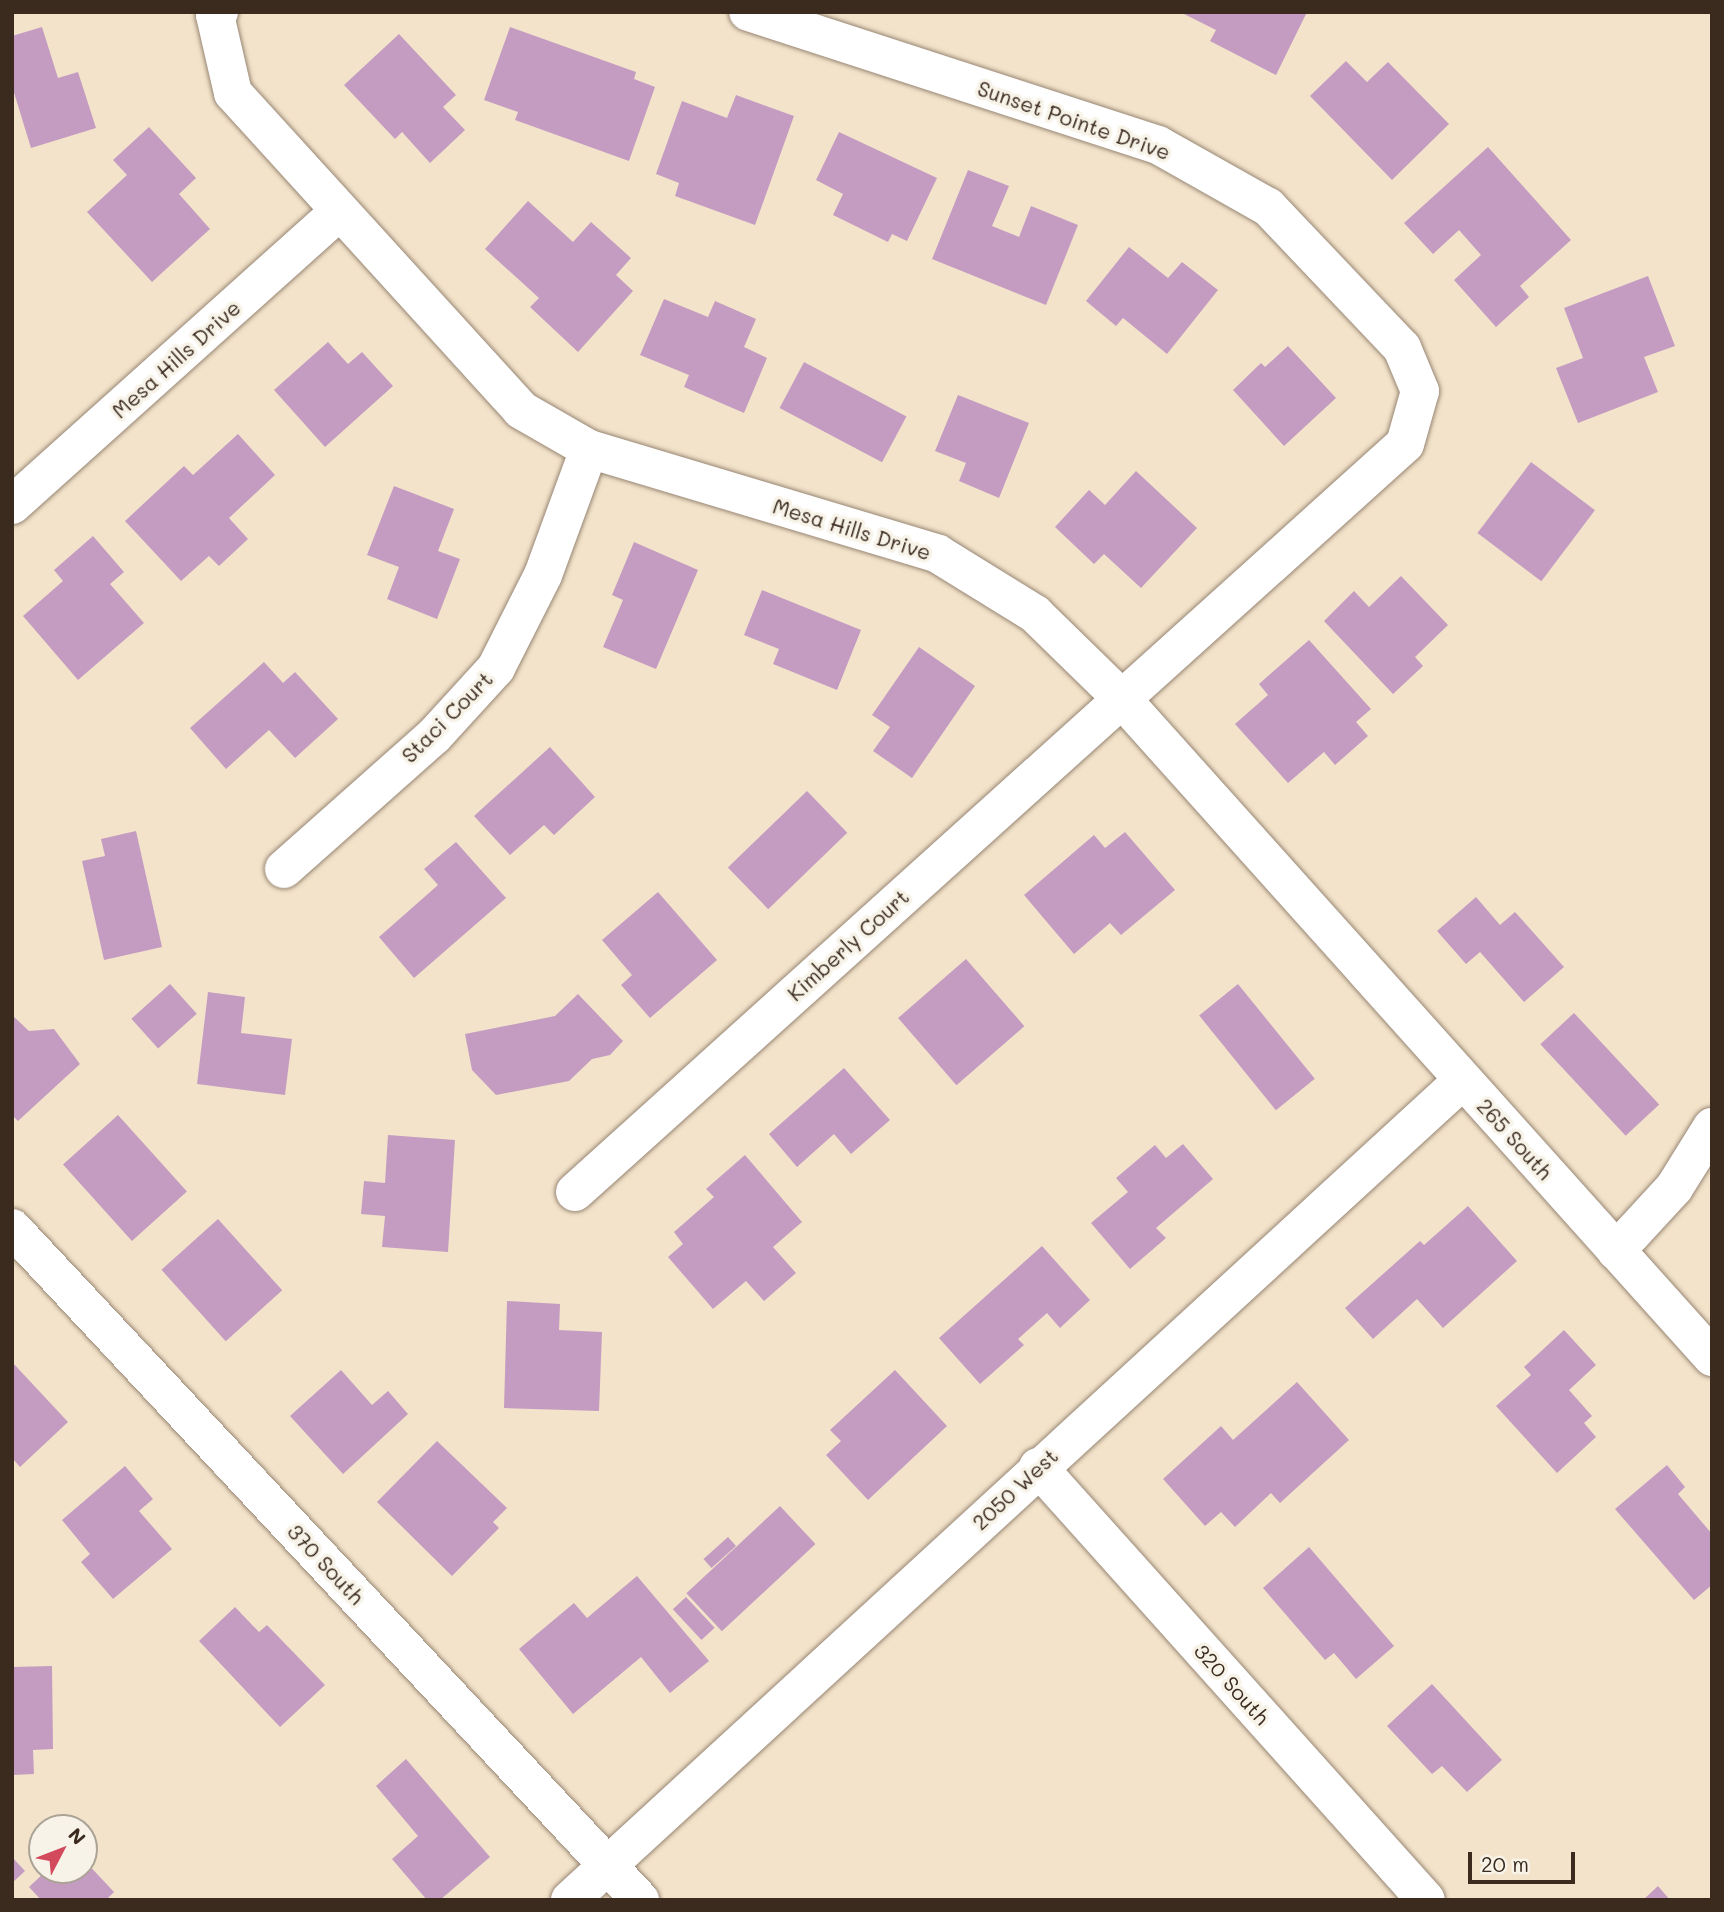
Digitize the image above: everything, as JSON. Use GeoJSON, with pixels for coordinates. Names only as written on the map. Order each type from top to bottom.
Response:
{"type":"FeatureCollection","features":[{"type":"Feature","properties":{"kind":"street","name":"Sunset Pointe Drive"},"geometry":{"type":"LineString","coordinates":[[748,12],[1158,145],[1268,207],[1402,348],[1420,391],[1405,443],[1122,699]]}},
{"type":"Feature","properties":{"kind":"street","name":"Mesa Hills Drive"},"geometry":{"type":"LineString","coordinates":[[217,14],[233,93],[521,410],[589,449],[938,554],[1035,614],[1122,699],[1318,922]]}},
{"type":"Feature","properties":{"kind":"street","name":"Mesa Hills Drive"},"geometry":{"type":"LineString","coordinates":[[12,505],[339,212]]}},
{"type":"Feature","properties":{"kind":"street","name":"Staci Court"},"geometry":{"type":"LineString","coordinates":[[284,869],[434,736],[496,668],[543,575],[589,449]]}},
{"type":"Feature","properties":{"kind":"street","name":"Kimberly Court"},"geometry":{"type":"LineString","coordinates":[[575,1192],[1122,699]]}},
{"type":"Feature","properties":{"kind":"street","name":"265 South"},"geometry":{"type":"LineString","coordinates":[[1318,922],[1712,1357]]}},
{"type":"Feature","properties":{"kind":"street","name":"2050 West"},"geometry":{"type":"LineString","coordinates":[[570,1900],[1462,1080]]}},
{"type":"Feature","properties":{"kind":"street"},"geometry":{"type":"LineString","coordinates":[[1616,1251],[1674,1188],[1712,1127]]}},
{"type":"Feature","properties":{"kind":"street","name":"370 South"},"geometry":{"type":"LineString","coordinates":[[12,1228],[640,1900]]}},
{"type":"Feature","properties":{"kind":"street","name":"320 South"},"geometry":{"type":"LineString","coordinates":[[1038,1468],[1426,1900]]}},
{"type":"Feature","properties":{"kind":"building"},"geometry":{"type":"Polygon","coordinates":[[[1180,12],[1307,12],[1276,75],[1210,41],[1216,30],[1180,12]]]}},
{"type":"Feature","properties":{"kind":"building"},"geometry":{"type":"Polygon","coordinates":[[[42,27],[58,78],[78,72],[96,128],[31,148],[12,86],[12,36],[42,27]]]}},
{"type":"Feature","properties":{"kind":"building"},"geometry":{"type":"Polygon","coordinates":[[[510,27],[636,72],[634,79],[655,87],[629,161],[515,120],[518,112],[484,100],[510,27]]]}},
{"type":"Feature","properties":{"kind":"building"},"geometry":{"type":"Polygon","coordinates":[[[399,34],[456,95],[443,107],[465,130],[430,163],[402,132],[395,139],[344,85],[399,34]]]}},
{"type":"Feature","properties":{"kind":"building"},"geometry":{"type":"Polygon","coordinates":[[[1346,61],[1367,82],[1388,62],[1449,124],[1392,180],[1310,96],[1346,61]]]}},
{"type":"Feature","properties":{"kind":"building"},"geometry":{"type":"Polygon","coordinates":[[[736,95],[794,116],[755,225],[675,196],[679,183],[656,174],[682,101],[727,118],[736,95]]]}},
{"type":"Feature","properties":{"kind":"building"},"geometry":{"type":"Polygon","coordinates":[[[149,127],[196,178],[179,194],[210,229],[152,282],[87,212],[127,175],[113,160],[149,127]]]}},
{"type":"Feature","properties":{"kind":"building"},"geometry":{"type":"Polygon","coordinates":[[[839,132],[937,178],[907,241],[892,234],[888,242],[833,215],[843,194],[816,180],[839,132]]]}},
{"type":"Feature","properties":{"kind":"building"},"geometry":{"type":"Polygon","coordinates":[[[1488,147],[1571,240],[1520,286],[1529,297],[1496,327],[1454,280],[1481,255],[1459,230],[1433,254],[1404,223],[1488,147]]]}},
{"type":"Feature","properties":{"kind":"building"},"geometry":{"type":"Polygon","coordinates":[[[968,170],[1009,186],[992,226],[1019,237],[1031,206],[1078,225],[1046,305],[932,259],[968,170]]]}},
{"type":"Feature","properties":{"kind":"building"},"geometry":{"type":"Polygon","coordinates":[[[528,201],[573,242],[591,222],[631,258],[616,275],[633,291],[578,352],[530,307],[539,298],[485,249],[528,201]]]}},
{"type":"Feature","properties":{"kind":"building"},"geometry":{"type":"Polygon","coordinates":[[[1129,247],[1168,278],[1182,262],[1218,290],[1167,354],[1123,318],[1116,326],[1086,301],[1129,247]]]}},
{"type":"Feature","properties":{"kind":"building"},"geometry":{"type":"Polygon","coordinates":[[[1648,276],[1675,346],[1644,357],[1658,392],[1578,423],[1556,368],[1583,358],[1564,308],[1648,276]]]}},
{"type":"Feature","properties":{"kind":"building"},"geometry":{"type":"Polygon","coordinates":[[[664,299],[708,317],[715,301],[756,319],[744,347],[767,358],[744,413],[684,387],[689,375],[640,355],[664,299]]]}},
{"type":"Feature","properties":{"kind":"building"},"geometry":{"type":"Polygon","coordinates":[[[328,342],[348,364],[362,352],[393,386],[325,447],[274,390],[328,342]]]}},
{"type":"Feature","properties":{"kind":"building"},"geometry":{"type":"Polygon","coordinates":[[[1288,346],[1336,398],[1284,446],[1233,390],[1261,363],[1265,367],[1288,346]]]}},
{"type":"Feature","properties":{"kind":"building"},"geometry":{"type":"Polygon","coordinates":[[[804,362],[906,416],[882,462],[780,408],[804,362]]]}},
{"type":"Feature","properties":{"kind":"building"},"geometry":{"type":"Polygon","coordinates":[[[958,395],[1029,423],[999,498],[959,481],[966,463],[935,451],[958,395]]]}},
{"type":"Feature","properties":{"kind":"building"},"geometry":{"type":"Polygon","coordinates":[[[238,434],[275,475],[229,518],[248,539],[219,566],[209,556],[181,581],[125,521],[184,466],[193,475],[238,434]]]}},
{"type":"Feature","properties":{"kind":"building"},"geometry":{"type":"Polygon","coordinates":[[[1531,462],[1595,510],[1541,581],[1477,533],[1531,462]]]}},
{"type":"Feature","properties":{"kind":"building"},"geometry":{"type":"Polygon","coordinates":[[[1136,471],[1197,528],[1141,588],[1104,554],[1094,564],[1055,527],[1089,490],[1105,505],[1136,471]]]}},
{"type":"Feature","properties":{"kind":"building"},"geometry":{"type":"Polygon","coordinates":[[[394,486],[454,509],[438,551],[460,559],[437,619],[387,599],[399,567],[367,555],[394,486]]]}},
{"type":"Feature","properties":{"kind":"building"},"geometry":{"type":"Polygon","coordinates":[[[93,536],[124,572],[110,584],[144,623],[78,680],[23,616],[63,581],[54,570],[93,536]]]}},
{"type":"Feature","properties":{"kind":"building"},"geometry":{"type":"Polygon","coordinates":[[[634,542],[698,570],[656,669],[603,647],[623,600],[612,595],[634,542]]]}},
{"type":"Feature","properties":{"kind":"building"},"geometry":{"type":"Polygon","coordinates":[[[1401,576],[1448,625],[1415,657],[1423,666],[1393,694],[1324,621],[1354,591],[1369,607],[1401,576]]]}},
{"type":"Feature","properties":{"kind":"building"},"geometry":{"type":"Polygon","coordinates":[[[762,590],[861,630],[837,690],[773,664],[779,649],[744,635],[762,590]]]}},
{"type":"Feature","properties":{"kind":"building"},"geometry":{"type":"Polygon","coordinates":[[[1309,640],[1371,709],[1356,722],[1368,736],[1335,765],[1324,752],[1288,783],[1235,724],[1268,695],[1259,684],[1309,640]]]}},
{"type":"Feature","properties":{"kind":"building"},"geometry":{"type":"Polygon","coordinates":[[[919,647],[975,686],[912,778],[873,751],[890,727],[872,715],[919,647]]]}},
{"type":"Feature","properties":{"kind":"building"},"geometry":{"type":"Polygon","coordinates":[[[264,662],[283,683],[295,672],[338,719],[295,758],[269,730],[226,769],[190,728],[264,662]]]}},
{"type":"Feature","properties":{"kind":"building"},"geometry":{"type":"Polygon","coordinates":[[[550,747],[595,797],[554,835],[544,825],[510,855],[474,816],[550,747]]]}},
{"type":"Feature","properties":{"kind":"building"},"geometry":{"type":"Polygon","coordinates":[[[807,791],[847,833],[768,909],[728,867],[807,791]]]}},
{"type":"Feature","properties":{"kind":"building"},"geometry":{"type":"Polygon","coordinates":[[[136,831],[162,947],[104,960],[82,861],[105,856],[101,839],[136,831]]]}},
{"type":"Feature","properties":{"kind":"building"},"geometry":{"type":"Polygon","coordinates":[[[1125,832],[1175,890],[1121,935],[1110,923],[1074,954],[1024,895],[1094,835],[1105,848],[1125,832]]]}},
{"type":"Feature","properties":{"kind":"building"},"geometry":{"type":"Polygon","coordinates":[[[456,842],[506,898],[414,978],[379,937],[438,885],[424,869],[456,842]]]}},
{"type":"Feature","properties":{"kind":"building"},"geometry":{"type":"Polygon","coordinates":[[[658,892],[717,960],[650,1018],[621,985],[632,975],[602,940],[658,892]]]}},
{"type":"Feature","properties":{"kind":"building"},"geometry":{"type":"Polygon","coordinates":[[[1476,897],[1500,925],[1515,912],[1564,967],[1524,1002],[1480,952],[1466,964],[1437,931],[1476,897]]]}},
{"type":"Feature","properties":{"kind":"building"},"geometry":{"type":"Polygon","coordinates":[[[966,959],[1024,1026],[956,1085],[898,1018],[966,959]]]}},
{"type":"Feature","properties":{"kind":"building"},"geometry":{"type":"Polygon","coordinates":[[[170,984],[197,1014],[158,1049],[131,1019],[170,984]]]}},
{"type":"Feature","properties":{"kind":"building"},"geometry":{"type":"Polygon","coordinates":[[[1238,984],[1315,1079],[1276,1110],[1199,1015],[1238,984]]]}},
{"type":"Feature","properties":{"kind":"building"},"geometry":{"type":"Polygon","coordinates":[[[208,992],[245,997],[241,1033],[292,1039],[285,1095],[197,1084],[208,992]]]}},
{"type":"Feature","properties":{"kind":"building"},"geometry":{"type":"Polygon","coordinates":[[[578,994],[623,1041],[610,1055],[592,1059],[569,1081],[496,1095],[472,1070],[465,1034],[555,1016],[578,994]]]}},
{"type":"Feature","properties":{"kind":"building"},"geometry":{"type":"Polygon","coordinates":[[[1574,1013],[1659,1104],[1626,1136],[1540,1044],[1574,1013]]]}},
{"type":"Feature","properties":{"kind":"building"},"geometry":{"type":"Polygon","coordinates":[[[12,1015],[29,1031],[54,1029],[80,1064],[18,1121],[12,1115],[12,1015]]]}},
{"type":"Feature","properties":{"kind":"building"},"geometry":{"type":"Polygon","coordinates":[[[844,1068],[890,1120],[851,1154],[834,1134],[797,1167],[769,1134],[844,1068]]]}},
{"type":"Feature","properties":{"kind":"building"},"geometry":{"type":"Polygon","coordinates":[[[118,1115],[187,1192],[132,1241],[63,1165],[118,1115]]]}},
{"type":"Feature","properties":{"kind":"building"},"geometry":{"type":"Polygon","coordinates":[[[388,1135],[455,1140],[448,1252],[382,1247],[385,1216],[361,1214],[364,1181],[385,1183],[388,1135]]]}},
{"type":"Feature","properties":{"kind":"building"},"geometry":{"type":"Polygon","coordinates":[[[1183,1144],[1213,1179],[1156,1228],[1166,1238],[1130,1269],[1091,1223],[1128,1192],[1116,1178],[1155,1145],[1166,1158],[1183,1144]]]}},
{"type":"Feature","properties":{"kind":"building"},"geometry":{"type":"Polygon","coordinates":[[[745,1155],[802,1222],[773,1247],[796,1273],[764,1301],[746,1281],[713,1309],[668,1257],[683,1244],[674,1232],[714,1197],[706,1189],[745,1155]]]}},
{"type":"Feature","properties":{"kind":"building"},"geometry":{"type":"Polygon","coordinates":[[[1468,1206],[1517,1261],[1443,1328],[1417,1299],[1373,1339],[1345,1308],[1420,1241],[1424,1245],[1468,1206]]]}},
{"type":"Feature","properties":{"kind":"building"},"geometry":{"type":"Polygon","coordinates":[[[218,1219],[282,1290],[226,1341],[162,1270],[218,1219]]]}},
{"type":"Feature","properties":{"kind":"building"},"geometry":{"type":"Polygon","coordinates":[[[1042,1246],[1090,1300],[1060,1328],[1047,1313],[1018,1339],[1024,1345],[980,1384],[939,1338],[1042,1246]]]}},
{"type":"Feature","properties":{"kind":"building"},"geometry":{"type":"Polygon","coordinates":[[[507,1301],[560,1304],[559,1330],[602,1332],[599,1411],[504,1408],[507,1301]]]}},
{"type":"Feature","properties":{"kind":"building"},"geometry":{"type":"Polygon","coordinates":[[[1564,1330],[1596,1365],[1569,1390],[1592,1416],[1584,1423],[1596,1437],[1557,1473],[1496,1406],[1531,1375],[1524,1367],[1564,1330]]]}},
{"type":"Feature","properties":{"kind":"building"},"geometry":{"type":"Polygon","coordinates":[[[12,1362],[68,1422],[20,1467],[12,1458],[12,1362]]]}},
{"type":"Feature","properties":{"kind":"building"},"geometry":{"type":"Polygon","coordinates":[[[341,1370],[372,1405],[388,1391],[408,1414],[343,1474],[290,1416],[341,1370]]]}},
{"type":"Feature","properties":{"kind":"building"},"geometry":{"type":"Polygon","coordinates":[[[895,1370],[947,1426],[868,1500],[826,1455],[841,1441],[830,1430],[895,1370]]]}},
{"type":"Feature","properties":{"kind":"building"},"geometry":{"type":"Polygon","coordinates":[[[1297,1382],[1349,1440],[1280,1503],[1271,1493],[1235,1527],[1221,1512],[1205,1526],[1163,1479],[1221,1426],[1233,1440],[1297,1382]]]}},
{"type":"Feature","properties":{"kind":"building"},"geometry":{"type":"Polygon","coordinates":[[[437,1441],[507,1508],[493,1522],[499,1528],[452,1576],[377,1502],[437,1441]]]}},
{"type":"Feature","properties":{"kind":"building"},"geometry":{"type":"Polygon","coordinates":[[[1667,1465],[1685,1487],[1678,1494],[1712,1534],[1712,1585],[1694,1600],[1615,1509],[1667,1465]]]}},
{"type":"Feature","properties":{"kind":"building"},"geometry":{"type":"Polygon","coordinates":[[[125,1466],[153,1499],[139,1511],[172,1549],[113,1599],[81,1562],[90,1554],[62,1520],[125,1466]]]}},
{"type":"Feature","properties":{"kind":"building"},"geometry":{"type":"Polygon","coordinates":[[[780,1506],[815,1544],[722,1631],[686,1593],[780,1506]]]}},
{"type":"Feature","properties":{"kind":"building"},"geometry":{"type":"Polygon","coordinates":[[[728,1537],[736,1546],[712,1568],[703,1559],[728,1537]]]}},
{"type":"Feature","properties":{"kind":"building"},"geometry":{"type":"Polygon","coordinates":[[[1309,1547],[1394,1646],[1356,1679],[1334,1653],[1325,1660],[1263,1588],[1309,1547]]]}},
{"type":"Feature","properties":{"kind":"building"},"geometry":{"type":"Polygon","coordinates":[[[637,1576],[709,1661],[670,1693],[641,1657],[573,1714],[519,1649],[574,1603],[587,1618],[637,1576]]]}},
{"type":"Feature","properties":{"kind":"building"},"geometry":{"type":"Polygon","coordinates":[[[686,1597],[715,1628],[701,1640],[673,1609],[686,1597]]]}},
{"type":"Feature","properties":{"kind":"building"},"geometry":{"type":"Polygon","coordinates":[[[235,1607],[259,1632],[267,1625],[325,1685],[280,1727],[199,1641],[235,1607]]]}},
{"type":"Feature","properties":{"kind":"building"},"geometry":{"type":"Polygon","coordinates":[[[52,1666],[53,1749],[33,1750],[34,1774],[12,1775],[12,1667],[52,1666]]]}},
{"type":"Feature","properties":{"kind":"building"},"geometry":{"type":"Polygon","coordinates":[[[1432,1684],[1502,1760],[1467,1792],[1442,1766],[1432,1774],[1387,1726],[1432,1684]]]}},
{"type":"Feature","properties":{"kind":"building"},"geometry":{"type":"Polygon","coordinates":[[[406,1759],[490,1857],[440,1900],[427,1900],[392,1859],[418,1836],[376,1786],[406,1759]]]}},
{"type":"Feature","properties":{"kind":"building"},"geometry":{"type":"Polygon","coordinates":[[[12,1857],[25,1871],[12,1883],[12,1857]]]}},
{"type":"Feature","properties":{"kind":"building"},"geometry":{"type":"Polygon","coordinates":[[[98,1875],[114,1892],[106,1900],[41,1900],[29,1887],[32,1884],[98,1884],[98,1875]]]}},
{"type":"Feature","properties":{"kind":"building"},"geometry":{"type":"Polygon","coordinates":[[[1658,1886],[1670,1900],[1643,1900],[1658,1886]]]}}]}
